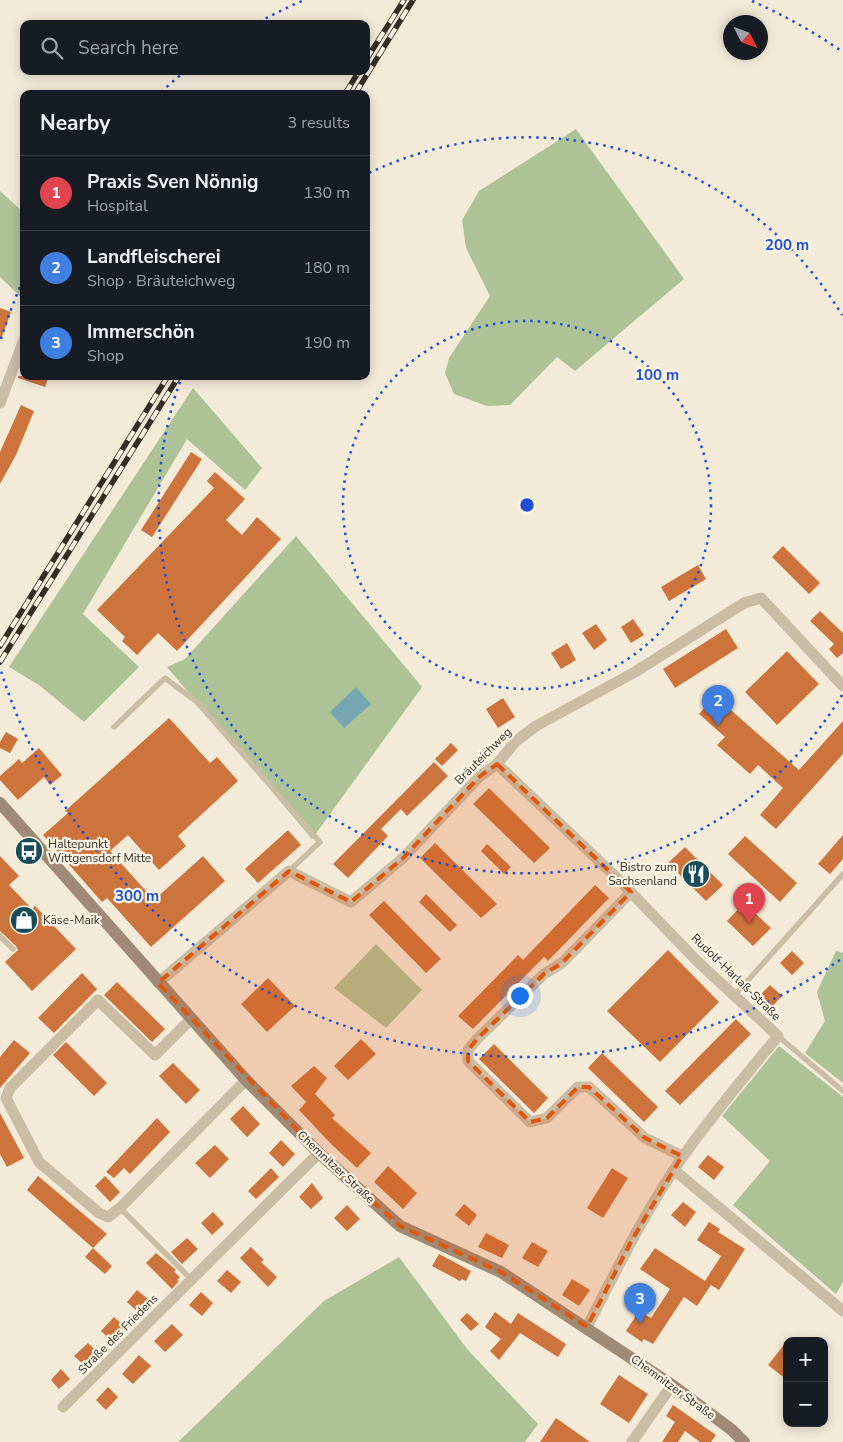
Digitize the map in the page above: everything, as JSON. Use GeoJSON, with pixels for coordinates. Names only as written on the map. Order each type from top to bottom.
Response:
{"type":"FeatureCollection","features":[{"type":"Feature","properties":{"kind":"street"},"geometry":{"type":"LineString","coordinates":[[0,403],[20,350]]}},
{"type":"Feature","properties":{"kind":"street","name":"Bräuteichweg"},"geometry":{"type":"LineString","coordinates":[[289,871],[351,902],[403,858],[480,777],[498,764],[516,741],[536,726],[635,672],[744,603],[761,598],[843,686]]}},
{"type":"Feature","properties":{"kind":"street","name":"Rudolf-Harlaß-Straße"},"geometry":{"type":"LineString","coordinates":[[498,764],[631,892],[734,996],[778,1036],[682,1156],[632,1240],[587,1327]]}},
{"type":"Feature","properties":{"kind":"street","name":"Chemnitzer Straße"},"geometry":{"type":"LineString","coordinates":[[0,803],[246,1080],[319,1153],[400,1226],[501,1272],[587,1327],[672,1385],[732,1430],[744,1442]]}},
{"type":"Feature","properties":{"kind":"street"},"geometry":{"type":"LineString","coordinates":[[158,983],[289,871]]}},
{"type":"Feature","properties":{"kind":"street"},"geometry":{"type":"LineString","coordinates":[[631,892],[562,963],[544,974],[477,1039],[468,1050],[468,1061],[530,1122],[547,1118],[578,1088],[589,1087],[645,1138],[682,1156]]}},
{"type":"Feature","properties":{"kind":"street"},"geometry":{"type":"LineString","coordinates":[[192,1019],[155,1056],[98,1000],[10,1088],[6,1098],[39,1162],[99,1213],[108,1217],[120,1208],[246,1080]]}},
{"type":"Feature","properties":{"kind":"street","name":"Straße des Friedens"},"geometry":{"type":"LineString","coordinates":[[63,1407],[319,1153]]}},
{"type":"Feature","properties":{"kind":"street"},"geometry":{"type":"LineString","coordinates":[[674,1170],[843,1311]]}},
{"type":"Feature","properties":{"kind":"street"},"geometry":{"type":"LineString","coordinates":[[632,1442],[672,1385]]}},
{"type":"Feature","properties":{"kind":"lane"},"geometry":{"type":"LineString","coordinates":[[114,727],[165,678],[197,702],[320,842],[289,871]]}},
{"type":"Feature","properties":{"kind":"lane"},"geometry":{"type":"LineString","coordinates":[[734,996],[843,874]]}},
{"type":"Feature","properties":{"kind":"lane"},"geometry":{"type":"LineString","coordinates":[[0,936],[13,949]]}},
{"type":"Feature","properties":{"kind":"lane"},"geometry":{"type":"LineString","coordinates":[[778,1036],[843,1091]]}},
{"type":"Feature","properties":{"kind":"lane"},"geometry":{"type":"LineString","coordinates":[[120,1208],[192,1280]]}},
{"type":"Feature","properties":{"kind":"highlighted area"},"geometry":{"type":"Polygon","coordinates":[[[497,764],[631,892],[562,963],[544,974],[477,1039],[468,1050],[468,1061],[530,1122],[547,1118],[578,1087],[589,1087],[645,1138],[682,1156],[632,1240],[587,1327],[501,1272],[400,1226],[319,1153],[158,983],[289,871],[351,902],[403,858],[479,777],[497,764]]]}},
{"type":"Feature","properties":{"kind":"green space"},"geometry":{"type":"Polygon","coordinates":[[[576,129],[684,279],[575,371],[557,357],[510,405],[487,406],[454,394],[445,373],[449,358],[490,296],[466,248],[462,220],[479,191],[576,129]]]}},
{"type":"Feature","properties":{"kind":"green space"},"geometry":{"type":"Polygon","coordinates":[[[0,191],[20,209],[20,296],[0,277],[0,191]]]}},
{"type":"Feature","properties":{"kind":"green space"},"geometry":{"type":"Polygon","coordinates":[[[193,388],[262,468],[245,490],[187,439],[83,614],[139,667],[84,722],[39,685],[9,667],[193,388]]]}},
{"type":"Feature","properties":{"kind":"green space"},"geometry":{"type":"Polygon","coordinates":[[[296,536],[422,687],[312,839],[167,667],[185,659],[296,536]]]}},
{"type":"Feature","properties":{"kind":"green space"},"geometry":{"type":"Polygon","coordinates":[[[376,944],[422,990],[386,1028],[334,988],[376,944]]]}},
{"type":"Feature","properties":{"kind":"green space"},"geometry":{"type":"Polygon","coordinates":[[[836,951],[843,953],[843,1083],[805,1053],[825,1021],[817,992],[836,951]]]}},
{"type":"Feature","properties":{"kind":"green space"},"geometry":{"type":"Polygon","coordinates":[[[779,1046],[843,1097],[843,1282],[836,1294],[733,1205],[770,1161],[722,1116],[779,1046]]]}},
{"type":"Feature","properties":{"kind":"green space"},"geometry":{"type":"Polygon","coordinates":[[[399,1257],[467,1349],[538,1424],[525,1442],[178,1442],[324,1301],[399,1257]]]}},
{"type":"Feature","properties":{"kind":"water"},"geometry":{"type":"Polygon","coordinates":[[[356,687],[371,704],[344,728],[330,712],[356,687]]]}},
{"type":"Feature","properties":{"kind":"building"},"geometry":{"type":"Polygon","coordinates":[[[0,308],[11,312],[1,339],[0,339],[0,308]]]}},
{"type":"Feature","properties":{"kind":"building"},"geometry":{"type":"Polygon","coordinates":[[[24,380],[48,380],[45,387],[24,380]]]}},
{"type":"Feature","properties":{"kind":"building"},"geometry":{"type":"Polygon","coordinates":[[[21,405],[34,411],[16,455],[0,484],[0,452],[21,405]]]}},
{"type":"Feature","properties":{"kind":"building"},"geometry":{"type":"Polygon","coordinates":[[[191,452],[202,459],[152,537],[141,530],[191,452]]]}},
{"type":"Feature","properties":{"kind":"building"},"geometry":{"type":"Polygon","coordinates":[[[215,472],[245,499],[226,520],[242,535],[257,517],[281,539],[177,651],[158,633],[137,655],[122,641],[125,637],[97,610],[214,488],[207,481],[215,472]]]}},
{"type":"Feature","properties":{"kind":"building"},"geometry":{"type":"Polygon","coordinates":[[[783,546],[820,583],[809,594],[772,557],[783,546]]]}},
{"type":"Feature","properties":{"kind":"building"},"geometry":{"type":"Polygon","coordinates":[[[698,565],[706,579],[669,601],[661,587],[698,565]]]}},
{"type":"Feature","properties":{"kind":"building"},"geometry":{"type":"Polygon","coordinates":[[[820,611],[843,633],[843,653],[837,658],[829,649],[834,644],[810,621],[820,611]]]}},
{"type":"Feature","properties":{"kind":"building"},"geometry":{"type":"Polygon","coordinates":[[[633,619],[644,635],[631,643],[621,627],[633,619]]]}},
{"type":"Feature","properties":{"kind":"building"},"geometry":{"type":"Polygon","coordinates":[[[596,624],[607,640],[594,650],[582,633],[596,624]]]}},
{"type":"Feature","properties":{"kind":"building"},"geometry":{"type":"Polygon","coordinates":[[[726,629],[738,648],[675,688],[663,669],[726,629]]]}},
{"type":"Feature","properties":{"kind":"building"},"geometry":{"type":"Polygon","coordinates":[[[567,643],[576,660],[561,669],[551,653],[567,643]]]}},
{"type":"Feature","properties":{"kind":"building"},"geometry":{"type":"Polygon","coordinates":[[[787,651],[819,684],[777,725],[745,692],[787,651]]]}},
{"type":"Feature","properties":{"kind":"building"},"geometry":{"type":"Polygon","coordinates":[[[715,696],[799,770],[843,721],[843,754],[776,829],[760,815],[783,788],[758,765],[750,774],[717,745],[725,737],[699,714],[715,696]]]}},
{"type":"Feature","properties":{"kind":"building"},"geometry":{"type":"Polygon","coordinates":[[[503,698],[515,717],[498,728],[486,709],[503,698]]]}},
{"type":"Feature","properties":{"kind":"building"},"geometry":{"type":"Polygon","coordinates":[[[169,718],[210,763],[217,757],[238,781],[178,836],[186,846],[159,870],[128,835],[110,851],[154,900],[203,856],[225,881],[151,947],[107,898],[102,902],[43,835],[68,813],[65,811],[169,718]]]}},
{"type":"Feature","properties":{"kind":"building"},"geometry":{"type":"Polygon","coordinates":[[[6,732],[18,739],[10,753],[0,748],[0,742],[6,732]]]}},
{"type":"Feature","properties":{"kind":"building"},"geometry":{"type":"Polygon","coordinates":[[[451,743],[458,750],[442,766],[435,759],[451,743]]]}},
{"type":"Feature","properties":{"kind":"building"},"geometry":{"type":"Polygon","coordinates":[[[39,748],[62,775],[50,785],[44,777],[18,800],[0,780],[0,776],[19,759],[22,763],[39,748]]]}},
{"type":"Feature","properties":{"kind":"building"},"geometry":{"type":"Polygon","coordinates":[[[434,762],[448,776],[407,816],[401,809],[381,829],[388,836],[348,878],[333,864],[434,762]]]}},
{"type":"Feature","properties":{"kind":"building"},"geometry":{"type":"Polygon","coordinates":[[[489,788],[550,848],[534,863],[473,804],[489,788]]]}},
{"type":"Feature","properties":{"kind":"building"},"geometry":{"type":"Polygon","coordinates":[[[288,830],[301,845],[258,883],[245,869],[288,830]]]}},
{"type":"Feature","properties":{"kind":"building"},"geometry":{"type":"Polygon","coordinates":[[[843,835],[843,859],[830,874],[818,864],[843,835]]]}},
{"type":"Feature","properties":{"kind":"building"},"geometry":{"type":"Polygon","coordinates":[[[745,836],[797,883],[780,902],[728,854],[745,836]]]}},
{"type":"Feature","properties":{"kind":"building"},"geometry":{"type":"Polygon","coordinates":[[[435,843],[497,904],[481,918],[420,858],[435,843]]]}},
{"type":"Feature","properties":{"kind":"building"},"geometry":{"type":"Polygon","coordinates":[[[487,844],[511,867],[504,874],[481,851],[487,844]]]}},
{"type":"Feature","properties":{"kind":"building","name":"Bistro zum Sachsenland"},"geometry":{"type":"Polygon","coordinates":[[[685,847],[723,885],[706,901],[668,863],[685,847]]]}},
{"type":"Feature","properties":{"kind":"building","name":"Käse-Maik"},"geometry":{"type":"Polygon","coordinates":[[[0,856],[19,876],[9,885],[32,909],[35,906],[76,949],[32,991],[5,962],[18,950],[0,931],[0,856]]]}},
{"type":"Feature","properties":{"kind":"building"},"geometry":{"type":"Polygon","coordinates":[[[595,885],[609,898],[548,961],[544,957],[473,1029],[458,1016],[518,955],[523,960],[595,885]]]}},
{"type":"Feature","properties":{"kind":"building"},"geometry":{"type":"Polygon","coordinates":[[[426,894],[457,925],[450,932],[419,902],[426,894]]]}},
{"type":"Feature","properties":{"kind":"building"},"geometry":{"type":"Polygon","coordinates":[[[384,901],[441,959],[426,973],[369,915],[384,901]]]}},
{"type":"Feature","properties":{"kind":"building"},"geometry":{"type":"Polygon","coordinates":[[[744,903],[771,928],[753,946],[727,921],[744,903]]]}},
{"type":"Feature","properties":{"kind":"building"},"geometry":{"type":"Polygon","coordinates":[[[668,950],[719,1002],[660,1062],[607,1011],[668,950]]]}},
{"type":"Feature","properties":{"kind":"building"},"geometry":{"type":"Polygon","coordinates":[[[792,951],[804,963],[792,975],[780,963],[792,951]]]}},
{"type":"Feature","properties":{"kind":"building"},"geometry":{"type":"Polygon","coordinates":[[[82,973],[97,989],[54,1033],[38,1018],[82,973]]]}},
{"type":"Feature","properties":{"kind":"building"},"geometry":{"type":"Polygon","coordinates":[[[268,978],[295,1006],[267,1032],[241,1004],[268,978]]]}},
{"type":"Feature","properties":{"kind":"building"},"geometry":{"type":"Polygon","coordinates":[[[117,982],[165,1029],[152,1042],[104,995],[117,982]]]}},
{"type":"Feature","properties":{"kind":"building"},"geometry":{"type":"Polygon","coordinates":[[[770,985],[782,996],[767,1012],[755,1000],[770,985]]]}},
{"type":"Feature","properties":{"kind":"building"},"geometry":{"type":"Polygon","coordinates":[[[736,1019],[751,1034],[680,1105],[665,1091],[736,1019]]]}},
{"type":"Feature","properties":{"kind":"building"},"geometry":{"type":"Polygon","coordinates":[[[361,1039],[376,1054],[348,1080],[334,1066],[361,1039]]]}},
{"type":"Feature","properties":{"kind":"building"},"geometry":{"type":"Polygon","coordinates":[[[14,1040],[30,1053],[0,1088],[0,1057],[14,1040]]]}},
{"type":"Feature","properties":{"kind":"building"},"geometry":{"type":"Polygon","coordinates":[[[66,1042],[107,1083],[94,1096],[53,1055],[66,1042]]]}},
{"type":"Feature","properties":{"kind":"building"},"geometry":{"type":"Polygon","coordinates":[[[494,1044],[548,1098],[534,1113],[479,1059],[494,1044]]]}},
{"type":"Feature","properties":{"kind":"building"},"geometry":{"type":"Polygon","coordinates":[[[602,1053],[658,1107],[644,1122],[588,1068],[602,1053]]]}},
{"type":"Feature","properties":{"kind":"building"},"geometry":{"type":"Polygon","coordinates":[[[173,1063],[200,1090],[186,1104],[159,1076],[173,1063]]]}},
{"type":"Feature","properties":{"kind":"building"},"geometry":{"type":"Polygon","coordinates":[[[314,1066],[327,1078],[315,1094],[335,1115],[332,1118],[371,1153],[357,1168],[299,1110],[306,1102],[291,1086],[314,1066]]]}},
{"type":"Feature","properties":{"kind":"building"},"geometry":{"type":"Polygon","coordinates":[[[243,1106],[260,1124],[247,1137],[230,1119],[243,1106]]]}},
{"type":"Feature","properties":{"kind":"building"},"geometry":{"type":"Polygon","coordinates":[[[0,1113],[24,1158],[7,1167],[0,1154],[0,1113]]]}},
{"type":"Feature","properties":{"kind":"building"},"geometry":{"type":"Polygon","coordinates":[[[157,1118],[170,1132],[130,1174],[124,1168],[114,1178],[106,1172],[157,1118]]]}},
{"type":"Feature","properties":{"kind":"building"},"geometry":{"type":"Polygon","coordinates":[[[281,1140],[295,1154],[283,1167],[269,1153],[281,1140]]]}},
{"type":"Feature","properties":{"kind":"building"},"geometry":{"type":"Polygon","coordinates":[[[215,1145],[229,1159],[210,1178],[195,1163],[215,1145]]]}},
{"type":"Feature","properties":{"kind":"building"},"geometry":{"type":"Polygon","coordinates":[[[708,1155],[724,1167],[714,1180],[698,1167],[708,1155]]]}},
{"type":"Feature","properties":{"kind":"building"},"geometry":{"type":"Polygon","coordinates":[[[388,1166],[417,1193],[403,1209],[374,1182],[388,1166]]]}},
{"type":"Feature","properties":{"kind":"building"},"geometry":{"type":"Polygon","coordinates":[[[271,1168],[279,1177],[256,1199],[248,1191],[271,1168]]]}},
{"type":"Feature","properties":{"kind":"building"},"geometry":{"type":"Polygon","coordinates":[[[612,1168],[628,1178],[603,1218],[587,1208],[612,1168]]]}},
{"type":"Feature","properties":{"kind":"building"},"geometry":{"type":"Polygon","coordinates":[[[38,1176],[107,1234],[93,1248],[27,1190],[38,1176]]]}},
{"type":"Feature","properties":{"kind":"building"},"geometry":{"type":"Polygon","coordinates":[[[105,1176],[120,1192],[110,1202],[95,1186],[105,1176]]]}},
{"type":"Feature","properties":{"kind":"building"},"geometry":{"type":"Polygon","coordinates":[[[312,1183],[323,1198],[311,1209],[299,1197],[312,1183]]]}},
{"type":"Feature","properties":{"kind":"building"},"geometry":{"type":"Polygon","coordinates":[[[683,1202],[696,1212],[685,1227],[671,1215],[683,1202]]]}},
{"type":"Feature","properties":{"kind":"building"},"geometry":{"type":"Polygon","coordinates":[[[464,1204],[477,1215],[469,1226],[455,1215],[464,1204]]]}},
{"type":"Feature","properties":{"kind":"building"},"geometry":{"type":"Polygon","coordinates":[[[347,1205],[360,1219],[347,1231],[334,1218],[347,1205]]]}},
{"type":"Feature","properties":{"kind":"building"},"geometry":{"type":"Polygon","coordinates":[[[213,1212],[224,1224],[212,1235],[201,1223],[213,1212]]]}},
{"type":"Feature","properties":{"kind":"building"},"geometry":{"type":"Polygon","coordinates":[[[709,1222],[720,1229],[718,1232],[745,1249],[719,1290],[711,1285],[697,1306],[684,1297],[653,1344],[644,1339],[642,1342],[626,1331],[639,1311],[651,1318],[670,1289],[640,1269],[655,1248],[705,1281],[721,1256],[697,1240],[709,1222]]]}},
{"type":"Feature","properties":{"kind":"building"},"geometry":{"type":"Polygon","coordinates":[[[486,1233],[509,1245],[502,1258],[478,1247],[486,1233]]]}},
{"type":"Feature","properties":{"kind":"building"},"geometry":{"type":"Polygon","coordinates":[[[187,1238],[198,1249],[182,1264],[171,1252],[187,1238]]]}},
{"type":"Feature","properties":{"kind":"building"},"geometry":{"type":"Polygon","coordinates":[[[532,1242],[548,1251],[538,1267],[522,1258],[532,1242]]]}},
{"type":"Feature","properties":{"kind":"building"},"geometry":{"type":"Polygon","coordinates":[[[251,1247],[264,1260],[261,1262],[277,1277],[268,1287],[240,1258],[251,1247]]]}},
{"type":"Feature","properties":{"kind":"building"},"geometry":{"type":"Polygon","coordinates":[[[93,1248],[112,1266],[105,1274],[85,1257],[93,1248]]]}},
{"type":"Feature","properties":{"kind":"building"},"geometry":{"type":"Polygon","coordinates":[[[156,1253],[176,1270],[174,1272],[180,1277],[172,1289],[146,1263],[156,1253]]]}},
{"type":"Feature","properties":{"kind":"building"},"geometry":{"type":"Polygon","coordinates":[[[439,1254],[471,1271],[466,1281],[462,1279],[460,1281],[432,1266],[439,1254]]]}},
{"type":"Feature","properties":{"kind":"building"},"geometry":{"type":"Polygon","coordinates":[[[227,1270],[241,1282],[231,1293],[217,1281],[227,1270]]]}},
{"type":"Feature","properties":{"kind":"building"},"geometry":{"type":"Polygon","coordinates":[[[572,1279],[590,1290],[579,1306],[562,1295],[572,1279]]]}},
{"type":"Feature","properties":{"kind":"building"},"geometry":{"type":"Polygon","coordinates":[[[137,1290],[149,1300],[138,1312],[127,1302],[137,1290]]]}},
{"type":"Feature","properties":{"kind":"building"},"geometry":{"type":"Polygon","coordinates":[[[201,1292],[213,1303],[202,1316],[189,1305],[201,1292]]]}},
{"type":"Feature","properties":{"kind":"building"},"geometry":{"type":"Polygon","coordinates":[[[495,1312],[511,1324],[518,1313],[566,1344],[558,1357],[520,1333],[499,1360],[490,1351],[501,1339],[485,1327],[495,1312]]]}},
{"type":"Feature","properties":{"kind":"building"},"geometry":{"type":"Polygon","coordinates":[[[467,1313],[479,1324],[471,1331],[460,1320],[467,1313]]]}},
{"type":"Feature","properties":{"kind":"building"},"geometry":{"type":"Polygon","coordinates":[[[114,1317],[125,1327],[112,1341],[101,1331],[114,1317]]]}},
{"type":"Feature","properties":{"kind":"building"},"geometry":{"type":"Polygon","coordinates":[[[172,1324],[183,1335],[165,1352],[154,1341],[172,1324]]]}},
{"type":"Feature","properties":{"kind":"building"},"geometry":{"type":"Polygon","coordinates":[[[88,1343],[97,1352],[84,1365],[74,1356],[88,1343]]]}},
{"type":"Feature","properties":{"kind":"building"},"geometry":{"type":"Polygon","coordinates":[[[783,1346],[783,1377],[768,1365],[783,1346]]]}},
{"type":"Feature","properties":{"kind":"building"},"geometry":{"type":"Polygon","coordinates":[[[139,1355],[151,1366],[133,1384],[122,1374],[139,1355]]]}},
{"type":"Feature","properties":{"kind":"building"},"geometry":{"type":"Polygon","coordinates":[[[61,1369],[70,1379],[59,1389],[51,1380],[61,1369]]]}},
{"type":"Feature","properties":{"kind":"building"},"geometry":{"type":"Polygon","coordinates":[[[619,1375],[648,1394],[629,1423],[600,1404],[619,1375]]]}},
{"type":"Feature","properties":{"kind":"building"},"geometry":{"type":"Polygon","coordinates":[[[108,1387],[118,1397],[106,1410],[96,1400],[108,1387]]]}},
{"type":"Feature","properties":{"kind":"building"},"geometry":{"type":"Polygon","coordinates":[[[673,1405],[716,1435],[711,1442],[700,1442],[685,1431],[678,1442],[662,1442],[675,1422],[666,1416],[673,1405]]]}},
{"type":"Feature","properties":{"kind":"building"},"geometry":{"type":"Polygon","coordinates":[[[556,1418],[590,1442],[540,1442],[556,1418]]]}},
{"type":"Feature","properties":{"kind":"railway"},"geometry":{"type":"LineString","coordinates":[[370,54],[404,0]]}},
{"type":"Feature","properties":{"kind":"railway"},"geometry":{"type":"LineString","coordinates":[[370,70],[413,0]]}},
{"type":"Feature","properties":{"kind":"railway"},"geometry":{"type":"LineString","coordinates":[[347,90],[357,75]]}},
{"type":"Feature","properties":{"kind":"railway"},"geometry":{"type":"LineString","coordinates":[[357,90],[367,75]]}},
{"type":"Feature","properties":{"kind":"railway"},"geometry":{"type":"LineString","coordinates":[[0,646],[166,380]]}},
{"type":"Feature","properties":{"kind":"railway"},"geometry":{"type":"LineString","coordinates":[[0,662],[176,380]]}},
{"type":"Feature","properties":{"kind":"place","name":"Landfleischerei"},"geometry":{"type":"Point","coordinates":[718,726]}},
{"type":"Feature","properties":{"kind":"place","name":"Haltepunkt Wittgensdorf Mitte"},"geometry":{"type":"Point","coordinates":[29,851]}},
{"type":"Feature","properties":{"kind":"place","name":"Bistro zum Sachsenland"},"geometry":{"type":"Point","coordinates":[696,874]}},
{"type":"Feature","properties":{"kind":"place","name":"Käse-Maik"},"geometry":{"type":"Point","coordinates":[24,920]}},
{"type":"Feature","properties":{"kind":"place","name":"Praxis Sven Nönnig"},"geometry":{"type":"Point","coordinates":[749,924]}},
{"type":"Feature","properties":{"kind":"place","name":"Immerschön"},"geometry":{"type":"Point","coordinates":[640,1324]}}]}
